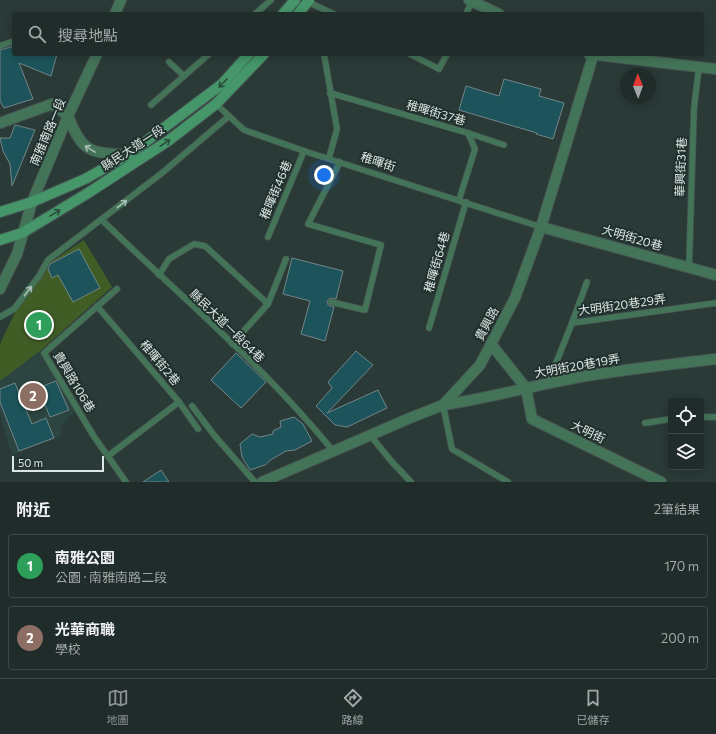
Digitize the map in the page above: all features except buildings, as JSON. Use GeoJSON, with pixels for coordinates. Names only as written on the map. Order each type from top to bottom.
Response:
{"type":"FeatureCollection","features":[{"type":"Feature","properties":{"kind":"main road"},"geometry":{"type":"LineString","coordinates":[[285,12],[295,0]]}},
{"type":"Feature","properties":{"kind":"main road"},"geometry":{"type":"LineString","coordinates":[[300,12],[308,1]]}},
{"type":"Feature","properties":{"kind":"main road","name":"縣民大道一段"},"geometry":{"type":"LineString","coordinates":[[0,212],[32,202],[85,179],[128,155],[222,84],[246,56]]}},
{"type":"Feature","properties":{"kind":"main road","name":"縣民大道一段"},"geometry":{"type":"LineString","coordinates":[[0,240],[22,233],[168,141],[216,104],[262,56]]}},
{"type":"Feature","properties":{"kind":"street"},"geometry":{"type":"LineString","coordinates":[[116,12],[121,0]]}},
{"type":"Feature","properties":{"kind":"street"},"geometry":{"type":"LineString","coordinates":[[471,1],[495,12]]}},
{"type":"Feature","properties":{"kind":"street","name":"南雅南路一段"},"geometry":{"type":"LineString","coordinates":[[0,289],[17,254],[32,202],[68,116],[96,56]]}},
{"type":"Feature","properties":{"kind":"street","name":"貴興路"},"geometry":{"type":"LineString","coordinates":[[262,482],[443,405],[480,365],[515,298],[541,226],[591,56]]}},
{"type":"Feature","properties":{"kind":"street"},"geometry":{"type":"LineString","coordinates":[[600,56],[716,69]]}},
{"type":"Feature","properties":{"kind":"street"},"geometry":{"type":"LineString","coordinates":[[0,123],[52,104],[68,116],[74,130],[84,145],[96,153],[128,155]]}},
{"type":"Feature","properties":{"kind":"street","name":"大明街20巷"},"geometry":{"type":"LineString","coordinates":[[541,226],[716,276]]}},
{"type":"Feature","properties":{"kind":"street"},"geometry":{"type":"LineString","coordinates":[[491,344],[526,388]]}},
{"type":"Feature","properties":{"kind":"street","name":"大明街20巷19弄"},"geometry":{"type":"LineString","coordinates":[[443,405],[479,400],[548,383],[587,376],[716,359]]}},
{"type":"Feature","properties":{"kind":"street","name":"大明街"},"geometry":{"type":"LineString","coordinates":[[526,388],[532,419],[662,482]]}},
{"type":"Feature","properties":{"kind":"lane"},"geometry":{"type":"LineString","coordinates":[[257,12],[271,0]]}},
{"type":"Feature","properties":{"kind":"lane"},"geometry":{"type":"LineString","coordinates":[[308,1],[330,12]]}},
{"type":"Feature","properties":{"kind":"lane"},"geometry":{"type":"LineString","coordinates":[[467,12],[471,1]]}},
{"type":"Feature","properties":{"kind":"lane"},"geometry":{"type":"LineString","coordinates":[[0,46],[12,42]]}},
{"type":"Feature","properties":{"kind":"lane"},"geometry":{"type":"LineString","coordinates":[[151,105],[207,56]]}},
{"type":"Feature","properties":{"kind":"lane"},"geometry":{"type":"LineString","coordinates":[[324,56],[337,129],[329,158]]}},
{"type":"Feature","properties":{"kind":"lane"},"geometry":{"type":"LineString","coordinates":[[414,56],[439,69],[446,56]]}},
{"type":"Feature","properties":{"kind":"lane"},"geometry":{"type":"LineString","coordinates":[[169,62],[184,76]]}},
{"type":"Feature","properties":{"kind":"lane","name":"華興街31巷"},"geometry":{"type":"LineString","coordinates":[[689,268],[694,108],[699,67]]}},
{"type":"Feature","properties":{"kind":"lane","name":"稚暉街37巷"},"geometry":{"type":"LineString","coordinates":[[330,93],[468,133],[475,149],[459,200]]}},
{"type":"Feature","properties":{"kind":"lane","name":"稚暉街"},"geometry":{"type":"LineString","coordinates":[[216,104],[244,130],[304,151],[541,226]]}},
{"type":"Feature","properties":{"kind":"lane"},"geometry":{"type":"LineString","coordinates":[[0,317],[14,309],[39,276],[48,260],[162,173],[229,116]]}},
{"type":"Feature","properties":{"kind":"lane"},"geometry":{"type":"LineString","coordinates":[[468,133],[504,144]]}},
{"type":"Feature","properties":{"kind":"lane","name":"稚暉街46巷"},"geometry":{"type":"LineString","coordinates":[[268,237],[304,151]]}},
{"type":"Feature","properties":{"kind":"lane"},"geometry":{"type":"LineString","coordinates":[[331,302],[365,310],[381,245],[308,224],[340,162]]}},
{"type":"Feature","properties":{"kind":"lane","name":"稚暉街64巷"},"geometry":{"type":"LineString","coordinates":[[429,328],[466,202]]}},
{"type":"Feature","properties":{"kind":"lane","name":"縣民大道一段64巷"},"geometry":{"type":"LineString","coordinates":[[102,220],[232,344],[308,421],[333,451]]}},
{"type":"Feature","properties":{"kind":"lane"},"geometry":{"type":"LineString","coordinates":[[159,275],[169,259],[194,244],[205,246],[268,304]]}},
{"type":"Feature","properties":{"kind":"lane"},"geometry":{"type":"LineString","coordinates":[[232,344],[268,304],[286,258]]}},
{"type":"Feature","properties":{"kind":"lane"},"geometry":{"type":"LineString","coordinates":[[572,322],[586,282]]}},
{"type":"Feature","properties":{"kind":"lane","name":"貴興路106巷"},"geometry":{"type":"LineString","coordinates":[[117,289],[44,353],[93,435],[126,482]]}},
{"type":"Feature","properties":{"kind":"lane","name":"大明街20巷29弄"},"geometry":{"type":"LineString","coordinates":[[548,383],[572,322],[716,303]]}},
{"type":"Feature","properties":{"kind":"lane","name":"稚暉街2巷"},"geometry":{"type":"LineString","coordinates":[[97,306],[179,402],[108,456]]}},
{"type":"Feature","properties":{"kind":"lane"},"geometry":{"type":"LineString","coordinates":[[179,402],[198,429]]}},
{"type":"Feature","properties":{"kind":"lane"},"geometry":{"type":"LineString","coordinates":[[443,405],[452,449],[508,482]]}},
{"type":"Feature","properties":{"kind":"lane"},"geometry":{"type":"LineString","coordinates":[[192,406],[214,435],[255,482]]}},
{"type":"Feature","properties":{"kind":"lane"},"geometry":{"type":"LineString","coordinates":[[704,417],[716,417]]}},
{"type":"Feature","properties":{"kind":"lane"},"geometry":{"type":"LineString","coordinates":[[645,423],[668,419]]}},
{"type":"Feature","properties":{"kind":"lane"},"geometry":{"type":"LineString","coordinates":[[370,435],[411,482]]}},
{"type":"Feature","properties":{"kind":"shaded area"},"geometry":{"type":"Polygon","coordinates":[[[40,351],[75,411],[62,425],[61,436],[12,455],[0,415],[0,381],[40,351]]]}},
{"type":"Feature","properties":{"kind":"green space"},"geometry":{"type":"Polygon","coordinates":[[[84,240],[112,287],[40,351],[0,381],[0,344],[18,306],[51,262],[84,240]]]}},
{"type":"Feature","properties":{"kind":"place","name":"南雅公園"},"geometry":{"type":"Point","coordinates":[39,325]}},
{"type":"Feature","properties":{"kind":"place","name":"光華商職"},"geometry":{"type":"Point","coordinates":[33,396]}}]}
